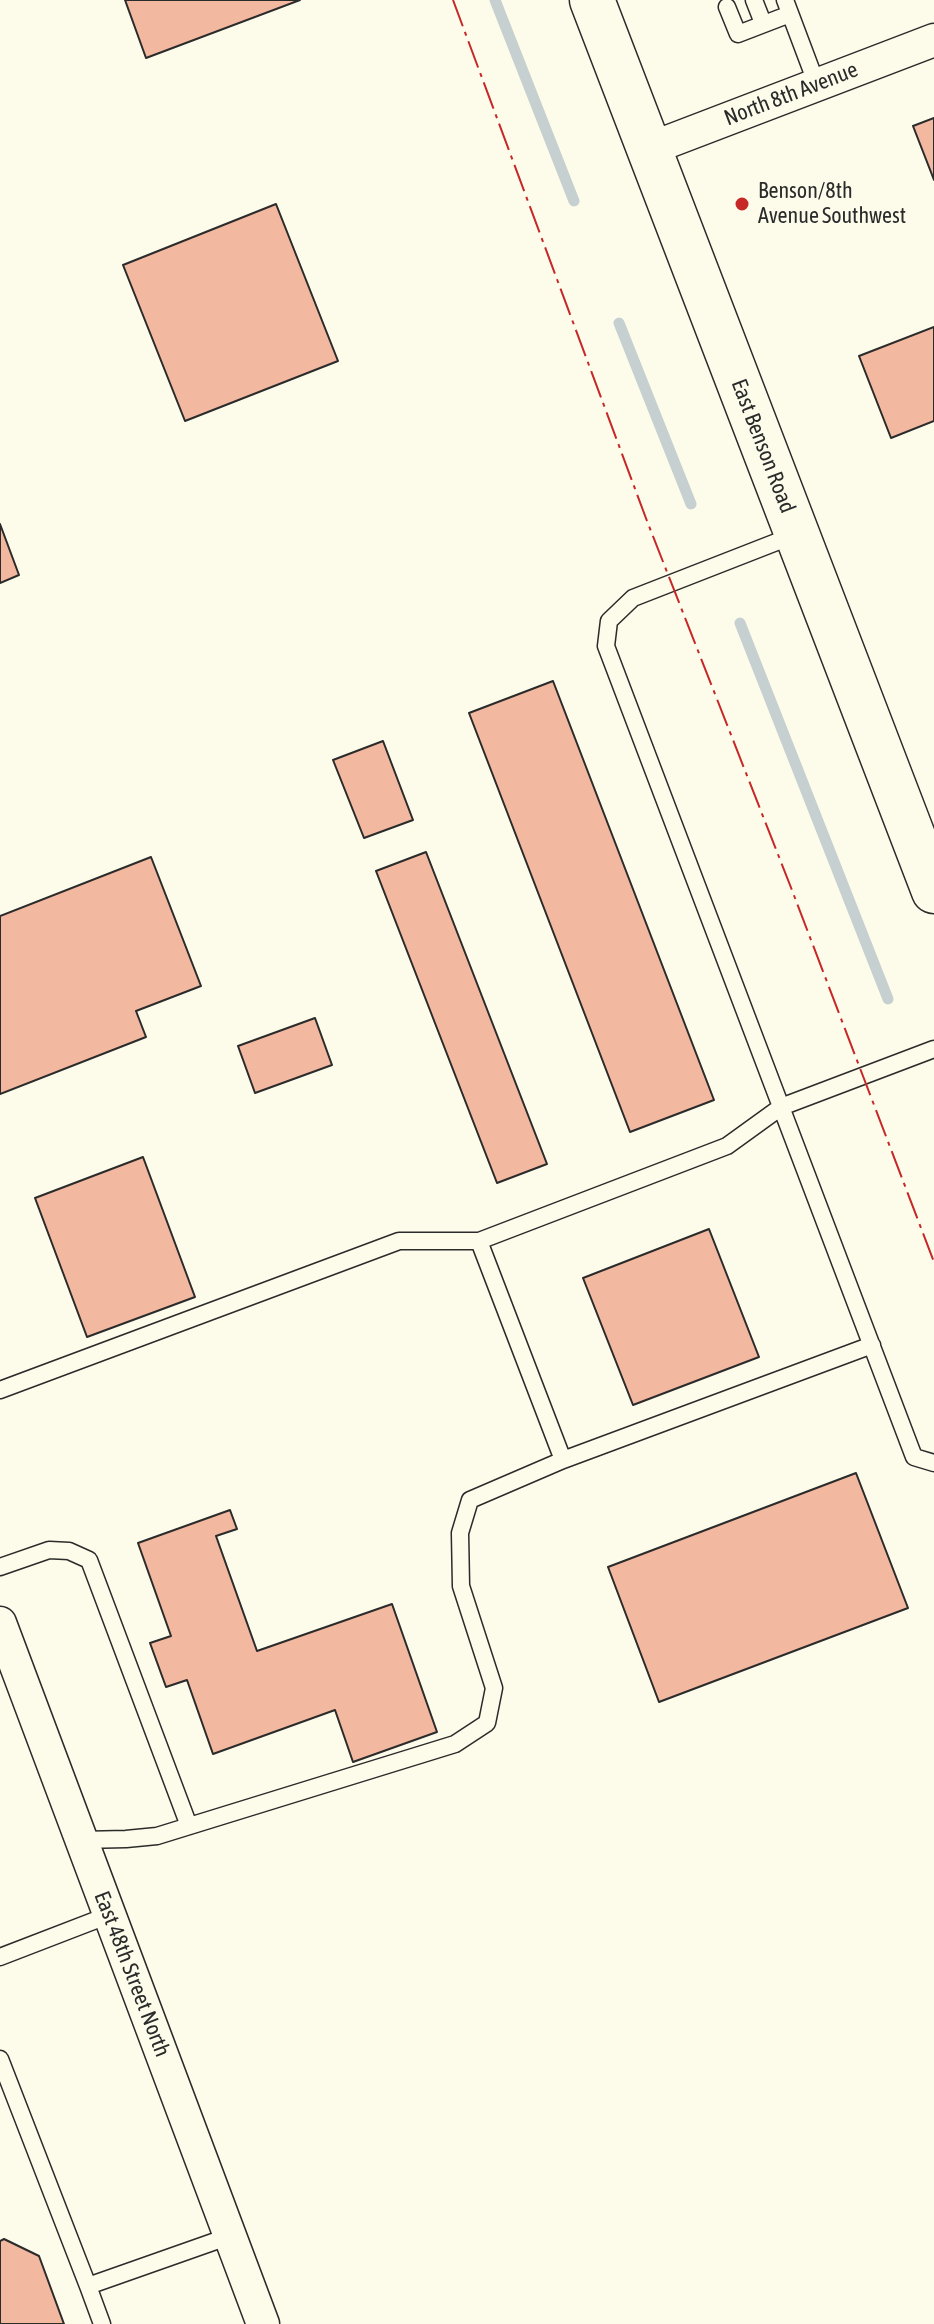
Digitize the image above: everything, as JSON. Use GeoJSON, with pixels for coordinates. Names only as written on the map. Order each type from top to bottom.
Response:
{"type":"FeatureCollection","features":[{"type":"Feature","properties":{"kind":"main road","name":"East Benson Road"},"geometry":{"type":"LineString","coordinates":[[592,0],[797,534],[921,817],[934,891]]}},
{"type":"Feature","properties":{"kind":"street","name":"North 8th Avenue"},"geometry":{"type":"LineString","coordinates":[[649,149],[934,40]]}},
{"type":"Feature","properties":{"kind":"street","name":"East 48th Street North"},"geometry":{"type":"LineString","coordinates":[[0,1623],[6,1658],[81,1840],[263,2324]]}},
{"type":"Feature","properties":{"kind":"lane"},"geometry":{"type":"LineString","coordinates":[[754,0],[763,23]]}},
{"type":"Feature","properties":{"kind":"lane"},"geometry":{"type":"LineString","coordinates":[[727,7],[738,34],[763,23],[787,7],[817,85]]}},
{"type":"Feature","properties":{"kind":"lane"},"geometry":{"type":"LineString","coordinates":[[797,534],[633,598],[609,621],[606,646],[914,1457],[934,1463]]}},
{"type":"Feature","properties":{"kind":"lane"},"geometry":{"type":"LineString","coordinates":[[0,1390],[399,1241],[479,1241],[727,1146],[781,1107],[934,1049]]}},
{"type":"Feature","properties":{"kind":"lane"},"geometry":{"type":"LineString","coordinates":[[479,1241],[563,1460]]}},
{"type":"Feature","properties":{"kind":"lane"},"geometry":{"type":"LineString","coordinates":[[81,1840],[157,1836],[455,1744],[487,1723],[494,1688],[461,1586],[460,1533],[470,1500],[563,1460],[872,1345]]}},
{"type":"Feature","properties":{"kind":"lane"},"geometry":{"type":"LineString","coordinates":[[0,1567],[49,1550],[69,1551],[89,1560],[189,1826]]}},
{"type":"Feature","properties":{"kind":"lane"},"geometry":{"type":"LineString","coordinates":[[0,1957],[109,1915]]}},
{"type":"Feature","properties":{"kind":"lane"},"geometry":{"type":"LineString","coordinates":[[0,2059],[102,2324]]}},
{"type":"Feature","properties":{"kind":"lane"},"geometry":{"type":"LineString","coordinates":[[88,2286],[230,2236]]}},
{"type":"Feature","properties":{"kind":"building"},"geometry":{"type":"Polygon","coordinates":[[[125,0],[300,0],[146,58],[125,0]]]}},
{"type":"Feature","properties":{"kind":"building"},"geometry":{"type":"Polygon","coordinates":[[[934,118],[934,180],[913,126],[934,118]]]}},
{"type":"Feature","properties":{"kind":"building"},"geometry":{"type":"Polygon","coordinates":[[[276,204],[338,361],[185,421],[123,265],[276,204]]]}},
{"type":"Feature","properties":{"kind":"building"},"geometry":{"type":"Polygon","coordinates":[[[934,327],[934,421],[891,438],[859,356],[934,327]]]}},
{"type":"Feature","properties":{"kind":"building"},"geometry":{"type":"Polygon","coordinates":[[[0,524],[19,575],[0,583],[0,524]]]}},
{"type":"Feature","properties":{"kind":"building"},"geometry":{"type":"Polygon","coordinates":[[[553,681],[714,1100],[630,1132],[469,713],[553,681]]]}},
{"type":"Feature","properties":{"kind":"building"},"geometry":{"type":"Polygon","coordinates":[[[383,741],[413,820],[364,838],[333,760],[383,741]]]}},
{"type":"Feature","properties":{"kind":"building"},"geometry":{"type":"Polygon","coordinates":[[[426,852],[547,1164],[497,1183],[376,871],[426,852]]]}},
{"type":"Feature","properties":{"kind":"building"},"geometry":{"type":"Polygon","coordinates":[[[151,857],[201,986],[136,1011],[146,1037],[0,1094],[0,916],[151,857]]]}},
{"type":"Feature","properties":{"kind":"building"},"geometry":{"type":"Polygon","coordinates":[[[315,1018],[332,1065],[255,1093],[238,1046],[315,1018]]]}},
{"type":"Feature","properties":{"kind":"building"},"geometry":{"type":"Polygon","coordinates":[[[143,1157],[195,1297],[87,1337],[35,1198],[143,1157]]]}},
{"type":"Feature","properties":{"kind":"building"},"geometry":{"type":"Polygon","coordinates":[[[709,1229],[759,1357],[633,1405],[583,1278],[709,1229]]]}},
{"type":"Feature","properties":{"kind":"building"},"geometry":{"type":"Polygon","coordinates":[[[856,1473],[908,1608],[659,1702],[608,1567],[856,1473]]]}},
{"type":"Feature","properties":{"kind":"building"},"geometry":{"type":"Polygon","coordinates":[[[230,1510],[237,1529],[216,1536],[257,1651],[392,1604],[437,1732],[353,1762],[335,1710],[213,1754],[187,1680],[166,1687],[150,1643],[171,1636],[138,1543],[230,1510]]]}},
{"type":"Feature","properties":{"kind":"building"},"geometry":{"type":"Polygon","coordinates":[[[4,2239],[39,2256],[64,2324],[0,2324],[0,2241],[4,2239]]]}},
{"type":"Feature","properties":{"kind":"waterway"},"geometry":{"type":"LineString","coordinates":[[495,0],[574,201]]}},
{"type":"Feature","properties":{"kind":"waterway"},"geometry":{"type":"LineString","coordinates":[[619,323],[691,504]]}},
{"type":"Feature","properties":{"kind":"waterway"},"geometry":{"type":"LineString","coordinates":[[740,623],[888,999]]}},
{"type":"Feature","properties":{"kind":"power"},"geometry":{"type":"LineString","coordinates":[[453,0],[647,521],[934,1262]]}},
{"type":"Feature","properties":{"kind":"place","name":"Benson/8th Avenue Southwest"},"geometry":{"type":"Point","coordinates":[742,204]}}]}
